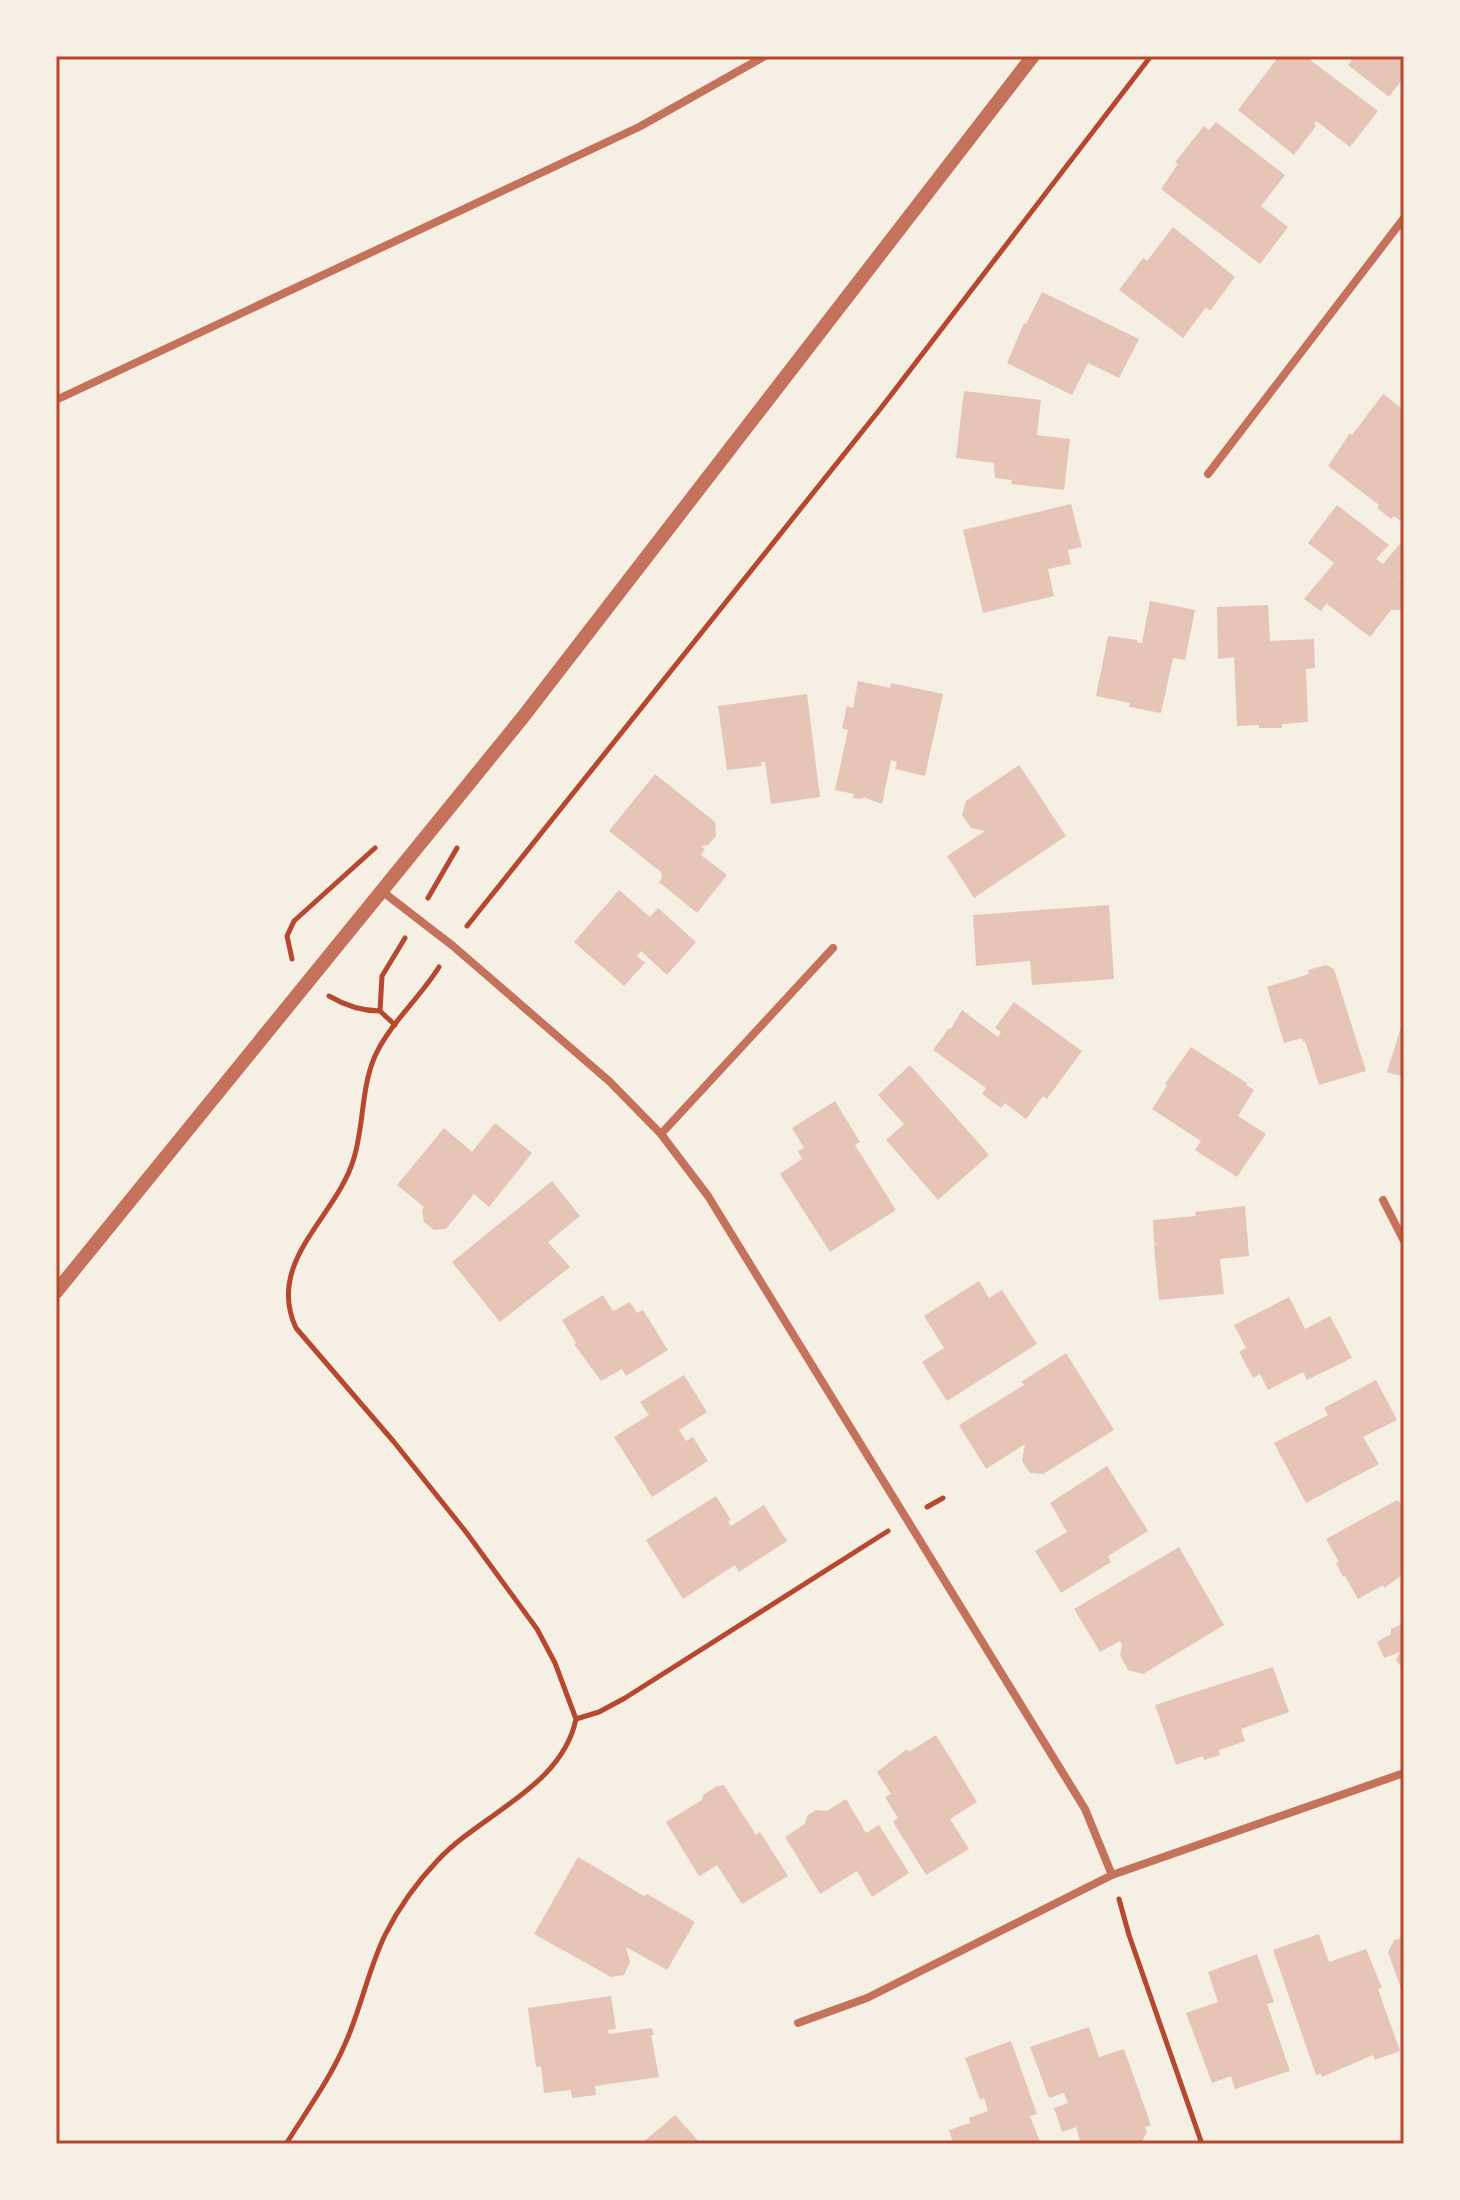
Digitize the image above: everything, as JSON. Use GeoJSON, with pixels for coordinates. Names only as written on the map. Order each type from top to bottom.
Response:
{"type":"FeatureCollection","features":[{"type":"Feature","properties":{"kind":"street"},"geometry":{"type":"LineString","coordinates":[[56,400],[639,127],[765,56]]}},
{"type":"Feature","properties":{"kind":"street"},"geometry":{"type":"LineString","coordinates":[[56,1292],[523,717],[1033,56]]}},
{"type":"Feature","properties":{"kind":"street"},"geometry":{"type":"LineString","coordinates":[[1208,474],[1404,218]]}},
{"type":"Feature","properties":{"kind":"street"},"geometry":{"type":"LineString","coordinates":[[383,892],[453,946],[609,1081],[661,1134],[708,1196],[1085,1809],[1112,1875]]}},
{"type":"Feature","properties":{"kind":"street"},"geometry":{"type":"LineString","coordinates":[[661,1134],[833,948]]}},
{"type":"Feature","properties":{"kind":"street"},"geometry":{"type":"LineString","coordinates":[[1383,1200],[1404,1241]]}},
{"type":"Feature","properties":{"kind":"street"},"geometry":{"type":"LineString","coordinates":[[798,2023],[867,1998],[1112,1875],[1404,1773]]}},
{"type":"Feature","properties":{"kind":"path"},"geometry":{"type":"LineString","coordinates":[[475,914],[881,408],[1151,56]]}},
{"type":"Feature","properties":{"kind":"path"},"geometry":{"type":"LineString","coordinates":[[395,1025],[380,1011],[382,976],[459,845]]}},
{"type":"Feature","properties":{"kind":"path"},"geometry":{"type":"LineString","coordinates":[[286,2144],[343,2048],[386,1934],[413,1892],[437,1860],[529,1789],[547,1771],[574,1731],[576,1719],[555,1663],[537,1629],[439,1498],[296,1328],[287,1308],[289,1278],[298,1256],[349,1174],[375,1056],[430,981]]}},
{"type":"Feature","properties":{"kind":"path"},"geometry":{"type":"LineString","coordinates":[[576,1719],[599,1712],[625,1698],[876,1539]]}},
{"type":"Feature","properties":{"kind":"path"},"geometry":{"type":"LineString","coordinates":[[1112,1875],[1129,1935],[1202,2144]]}},
{"type":"Feature","properties":{"kind":"building"},"geometry":{"type":"Polygon","coordinates":[[[1279,56],[1305,56],[1378,111],[1350,147],[1316,121],[1316,126],[1294,155],[1238,110],[1279,56]]]}},
{"type":"Feature","properties":{"kind":"building"},"geometry":{"type":"Polygon","coordinates":[[[1355,56],[1404,56],[1404,77],[1389,97],[1348,65],[1355,56]]]}},
{"type":"Feature","properties":{"kind":"building"},"geometry":{"type":"Polygon","coordinates":[[[1216,122],[1285,175],[1261,206],[1288,227],[1260,264],[1161,189],[1178,164],[1175,162],[1204,126],[1209,130],[1216,122]]]}},
{"type":"Feature","properties":{"kind":"building"},"geometry":{"type":"Polygon","coordinates":[[[1173,227],[1235,277],[1210,311],[1206,307],[1183,338],[1119,290],[1143,258],[1147,261],[1173,227]]]}},
{"type":"Feature","properties":{"kind":"building"},"geometry":{"type":"Polygon","coordinates":[[[1042,292],[1139,339],[1119,378],[1088,363],[1072,395],[1007,363],[1024,323],[1042,292]]]}},
{"type":"Feature","properties":{"kind":"building"},"geometry":{"type":"Polygon","coordinates":[[[964,391],[1041,400],[1037,435],[1070,439],[1064,490],[1011,484],[1012,480],[995,478],[994,463],[956,458],[964,391]]]}},
{"type":"Feature","properties":{"kind":"building"},"geometry":{"type":"Polygon","coordinates":[[[1383,394],[1404,410],[1404,524],[1394,516],[1391,519],[1377,508],[1379,505],[1328,466],[1350,433],[1352,435],[1383,394]]]}},
{"type":"Feature","properties":{"kind":"building"},"geometry":{"type":"Polygon","coordinates":[[[1071,504],[1082,547],[1068,550],[1071,564],[1048,569],[1054,596],[983,613],[963,530],[1071,504]]]}},
{"type":"Feature","properties":{"kind":"building"},"geometry":{"type":"Polygon","coordinates":[[[1337,505],[1389,545],[1376,559],[1383,564],[1400,544],[1404,547],[1404,570],[1399,577],[1404,580],[1404,610],[1391,610],[1370,637],[1327,604],[1328,601],[1321,611],[1304,599],[1334,563],[1308,543],[1337,505]]]}},
{"type":"Feature","properties":{"kind":"building"},"geometry":{"type":"Polygon","coordinates":[[[1150,601],[1195,610],[1185,660],[1173,658],[1161,713],[1096,696],[1108,636],[1142,643],[1150,601]]]}},
{"type":"Feature","properties":{"kind":"building"},"geometry":{"type":"Polygon","coordinates":[[[1268,605],[1270,641],[1314,639],[1315,668],[1306,669],[1308,722],[1282,724],[1282,728],[1237,726],[1234,657],[1218,659],[1217,607],[1268,605]]]}},
{"type":"Feature","properties":{"kind":"building"},"geometry":{"type":"Polygon","coordinates":[[[858,681],[890,688],[891,683],[943,694],[925,776],[895,769],[897,762],[891,760],[882,804],[863,797],[853,798],[854,794],[835,790],[848,730],[842,728],[847,706],[853,708],[858,681]]]}},
{"type":"Feature","properties":{"kind":"building"},"geometry":{"type":"Polygon","coordinates":[[[807,694],[820,797],[771,804],[765,762],[761,762],[762,766],[727,770],[718,706],[807,694]]]}},
{"type":"Feature","properties":{"kind":"building"},"geometry":{"type":"Polygon","coordinates":[[[1019,765],[1066,836],[974,898],[947,856],[985,831],[971,828],[962,815],[966,801],[1019,765]]]}},
{"type":"Feature","properties":{"kind":"building"},"geometry":{"type":"Polygon","coordinates":[[[655,774],[715,822],[716,836],[708,845],[701,846],[705,849],[701,855],[727,875],[697,913],[659,882],[661,872],[609,831],[655,774]]]}},
{"type":"Feature","properties":{"kind":"building"},"geometry":{"type":"Polygon","coordinates":[[[619,890],[650,917],[658,908],[696,942],[667,975],[641,951],[637,956],[645,963],[624,986],[574,942],[619,890]]]}},
{"type":"Feature","properties":{"kind":"building"},"geometry":{"type":"Polygon","coordinates":[[[1109,905],[1114,979],[1032,985],[1030,961],[976,966],[973,915],[1109,905]]]}},
{"type":"Feature","properties":{"kind":"building"},"geometry":{"type":"Polygon","coordinates":[[[1326,965],[1334,969],[1366,1071],[1319,1085],[1305,1041],[1302,1038],[1284,1043],[1267,987],[1309,974],[1308,970],[1326,965]]]}},
{"type":"Feature","properties":{"kind":"building"},"geometry":{"type":"Polygon","coordinates":[[[1014,1002],[1082,1051],[1047,1099],[1043,1096],[1026,1119],[1005,1103],[1001,1108],[982,1094],[986,1088],[933,1050],[962,1010],[998,1037],[1001,1032],[995,1028],[1014,1002]]]}},
{"type":"Feature","properties":{"kind":"building"},"geometry":{"type":"Polygon","coordinates":[[[1404,1021],[1404,1077],[1387,1072],[1404,1021]]]}},
{"type":"Feature","properties":{"kind":"building"},"geometry":{"type":"Polygon","coordinates":[[[1191,1047],[1254,1090],[1238,1116],[1266,1134],[1237,1177],[1195,1150],[1201,1141],[1152,1109],[1191,1047]]]}},
{"type":"Feature","properties":{"kind":"building"},"geometry":{"type":"Polygon","coordinates":[[[910,1065],[989,1155],[938,1200],[886,1140],[904,1124],[878,1095],[910,1065]]]}},
{"type":"Feature","properties":{"kind":"building"},"geometry":{"type":"Polygon","coordinates":[[[835,1101],[860,1142],[855,1145],[896,1210],[830,1252],[780,1174],[802,1159],[798,1151],[804,1148],[792,1128],[835,1101]]]}},
{"type":"Feature","properties":{"kind":"building"},"geometry":{"type":"Polygon","coordinates":[[[495,1123],[532,1153],[489,1207],[474,1194],[446,1229],[434,1230],[424,1222],[424,1207],[397,1185],[444,1128],[472,1152],[495,1123]]]}},
{"type":"Feature","properties":{"kind":"building"},"geometry":{"type":"Polygon","coordinates":[[[552,1181],[580,1216],[548,1242],[570,1267],[500,1322],[452,1262],[552,1181]]]}},
{"type":"Feature","properties":{"kind":"building"},"geometry":{"type":"Polygon","coordinates":[[[1245,1206],[1249,1256],[1220,1259],[1224,1294],[1159,1300],[1154,1245],[1158,1245],[1154,1244],[1153,1220],[1196,1216],[1195,1212],[1245,1206]]]}},
{"type":"Feature","properties":{"kind":"building"},"geometry":{"type":"Polygon","coordinates":[[[979,1281],[989,1298],[1002,1290],[1037,1344],[947,1401],[922,1362],[944,1348],[924,1316],[979,1281]]]}},
{"type":"Feature","properties":{"kind":"building"},"geometry":{"type":"Polygon","coordinates":[[[603,1295],[613,1311],[630,1302],[637,1313],[643,1310],[668,1350],[626,1376],[622,1369],[601,1381],[574,1344],[562,1320],[603,1295]]]}},
{"type":"Feature","properties":{"kind":"building"},"geometry":{"type":"Polygon","coordinates":[[[1289,1297],[1305,1329],[1330,1316],[1352,1358],[1307,1380],[1303,1372],[1268,1390],[1260,1374],[1253,1378],[1239,1352],[1246,1348],[1234,1325],[1289,1297]]]}},
{"type":"Feature","properties":{"kind":"building"},"geometry":{"type":"Polygon","coordinates":[[[1066,1353],[1114,1430],[1043,1474],[1030,1473],[1022,1461],[1025,1444],[986,1469],[959,1425],[1024,1385],[1021,1382],[1066,1353]]]}},
{"type":"Feature","properties":{"kind":"building"},"geometry":{"type":"Polygon","coordinates":[[[684,1375],[707,1412],[679,1430],[686,1441],[693,1437],[708,1461],[652,1497],[614,1437],[649,1415],[640,1402],[684,1375]]]}},
{"type":"Feature","properties":{"kind":"building"},"geometry":{"type":"Polygon","coordinates":[[[1376,1380],[1397,1420],[1363,1437],[1379,1464],[1306,1503],[1274,1443],[1328,1415],[1324,1408],[1376,1380]]]}},
{"type":"Feature","properties":{"kind":"building"},"geometry":{"type":"Polygon","coordinates":[[[1107,1466],[1148,1531],[1108,1556],[1111,1562],[1061,1593],[1035,1551],[1067,1532],[1050,1503],[1107,1466]]]}},
{"type":"Feature","properties":{"kind":"building"},"geometry":{"type":"Polygon","coordinates":[[[716,1496],[731,1520],[728,1521],[731,1526],[764,1505],[787,1541],[739,1572],[735,1565],[683,1599],[646,1540],[716,1496]]]}},
{"type":"Feature","properties":{"kind":"building"},"geometry":{"type":"Polygon","coordinates":[[[1397,1500],[1404,1505],[1404,1574],[1384,1588],[1383,1585],[1358,1599],[1343,1577],[1336,1563],[1339,1562],[1326,1539],[1397,1500]]]}},
{"type":"Feature","properties":{"kind":"building"},"geometry":{"type":"Polygon","coordinates":[[[1179,1547],[1224,1625],[1143,1674],[1128,1670],[1120,1655],[1120,1641],[1100,1652],[1074,1609],[1179,1547]]]}},
{"type":"Feature","properties":{"kind":"building"},"geometry":{"type":"Polygon","coordinates":[[[1404,1623],[1404,1671],[1396,1660],[1400,1652],[1384,1658],[1377,1642],[1391,1634],[1391,1629],[1404,1623]]]}},
{"type":"Feature","properties":{"kind":"building"},"geometry":{"type":"Polygon","coordinates":[[[1273,1667],[1289,1712],[1241,1729],[1245,1741],[1219,1750],[1220,1755],[1204,1760],[1203,1756],[1176,1765],[1155,1705],[1273,1667]]]}},
{"type":"Feature","properties":{"kind":"building"},"geometry":{"type":"Polygon","coordinates":[[[936,1735],[977,1802],[950,1819],[969,1849],[926,1875],[893,1822],[898,1818],[885,1797],[891,1794],[877,1772],[907,1749],[909,1752],[936,1735]]]}},
{"type":"Feature","properties":{"kind":"building"},"geometry":{"type":"Polygon","coordinates":[[[724,1785],[756,1835],[760,1832],[788,1876],[742,1904],[717,1865],[700,1876],[697,1873],[666,1822],[702,1800],[703,1795],[717,1786],[724,1785]]]}},
{"type":"Feature","properties":{"kind":"building"},"geometry":{"type":"Polygon","coordinates":[[[846,1799],[866,1833],[879,1825],[909,1873],[872,1897],[857,1871],[820,1894],[785,1837],[805,1824],[807,1816],[816,1810],[827,1811],[846,1799]]]}},
{"type":"Feature","properties":{"kind":"building"},"geometry":{"type":"Polygon","coordinates":[[[578,1857],[695,1922],[667,1970],[626,1947],[630,1962],[624,1975],[611,1977],[534,1934],[578,1857]]]}},
{"type":"Feature","properties":{"kind":"building"},"geometry":{"type":"Polygon","coordinates":[[[1319,1934],[1329,1962],[1366,1949],[1382,1988],[1378,1989],[1400,2051],[1375,2060],[1373,2055],[1322,2077],[1321,2074],[1316,2075],[1273,1950],[1319,1934]]]}},
{"type":"Feature","properties":{"kind":"building"},"geometry":{"type":"Polygon","coordinates":[[[1404,1937],[1404,1997],[1388,1952],[1394,1940],[1404,1937]]]}},
{"type":"Feature","properties":{"kind":"building"},"geometry":{"type":"Polygon","coordinates":[[[1257,1954],[1274,2002],[1267,2004],[1290,2071],[1235,2089],[1231,2076],[1212,2083],[1186,2013],[1218,2002],[1208,1972],[1257,1954]]]}},
{"type":"Feature","properties":{"kind":"building"},"geometry":{"type":"Polygon","coordinates":[[[611,1996],[616,2029],[608,2030],[609,2034],[652,2028],[659,2077],[595,2086],[596,2095],[572,2098],[571,2090],[544,2093],[541,2066],[536,2067],[528,2008],[611,1996]]]}},
{"type":"Feature","properties":{"kind":"building"},"geometry":{"type":"Polygon","coordinates":[[[1089,2027],[1099,2057],[1124,2049],[1151,2125],[1145,2127],[1147,2132],[1142,2141],[1134,2144],[1118,2141],[1081,2144],[1076,2127],[1062,2132],[1054,2108],[1068,2103],[1064,2093],[1049,2098],[1030,2047],[1089,2027]]]}},
{"type":"Feature","properties":{"kind":"building"},"geometry":{"type":"Polygon","coordinates":[[[1011,2041],[1037,2114],[1030,2116],[1041,2144],[953,2144],[949,2130],[970,2123],[969,2118],[988,2111],[984,2098],[980,2100],[965,2058],[1011,2041]]]}},
{"type":"Feature","properties":{"kind":"building"},"geometry":{"type":"Polygon","coordinates":[[[675,2115],[701,2144],[641,2144],[675,2115]]]}}]}
